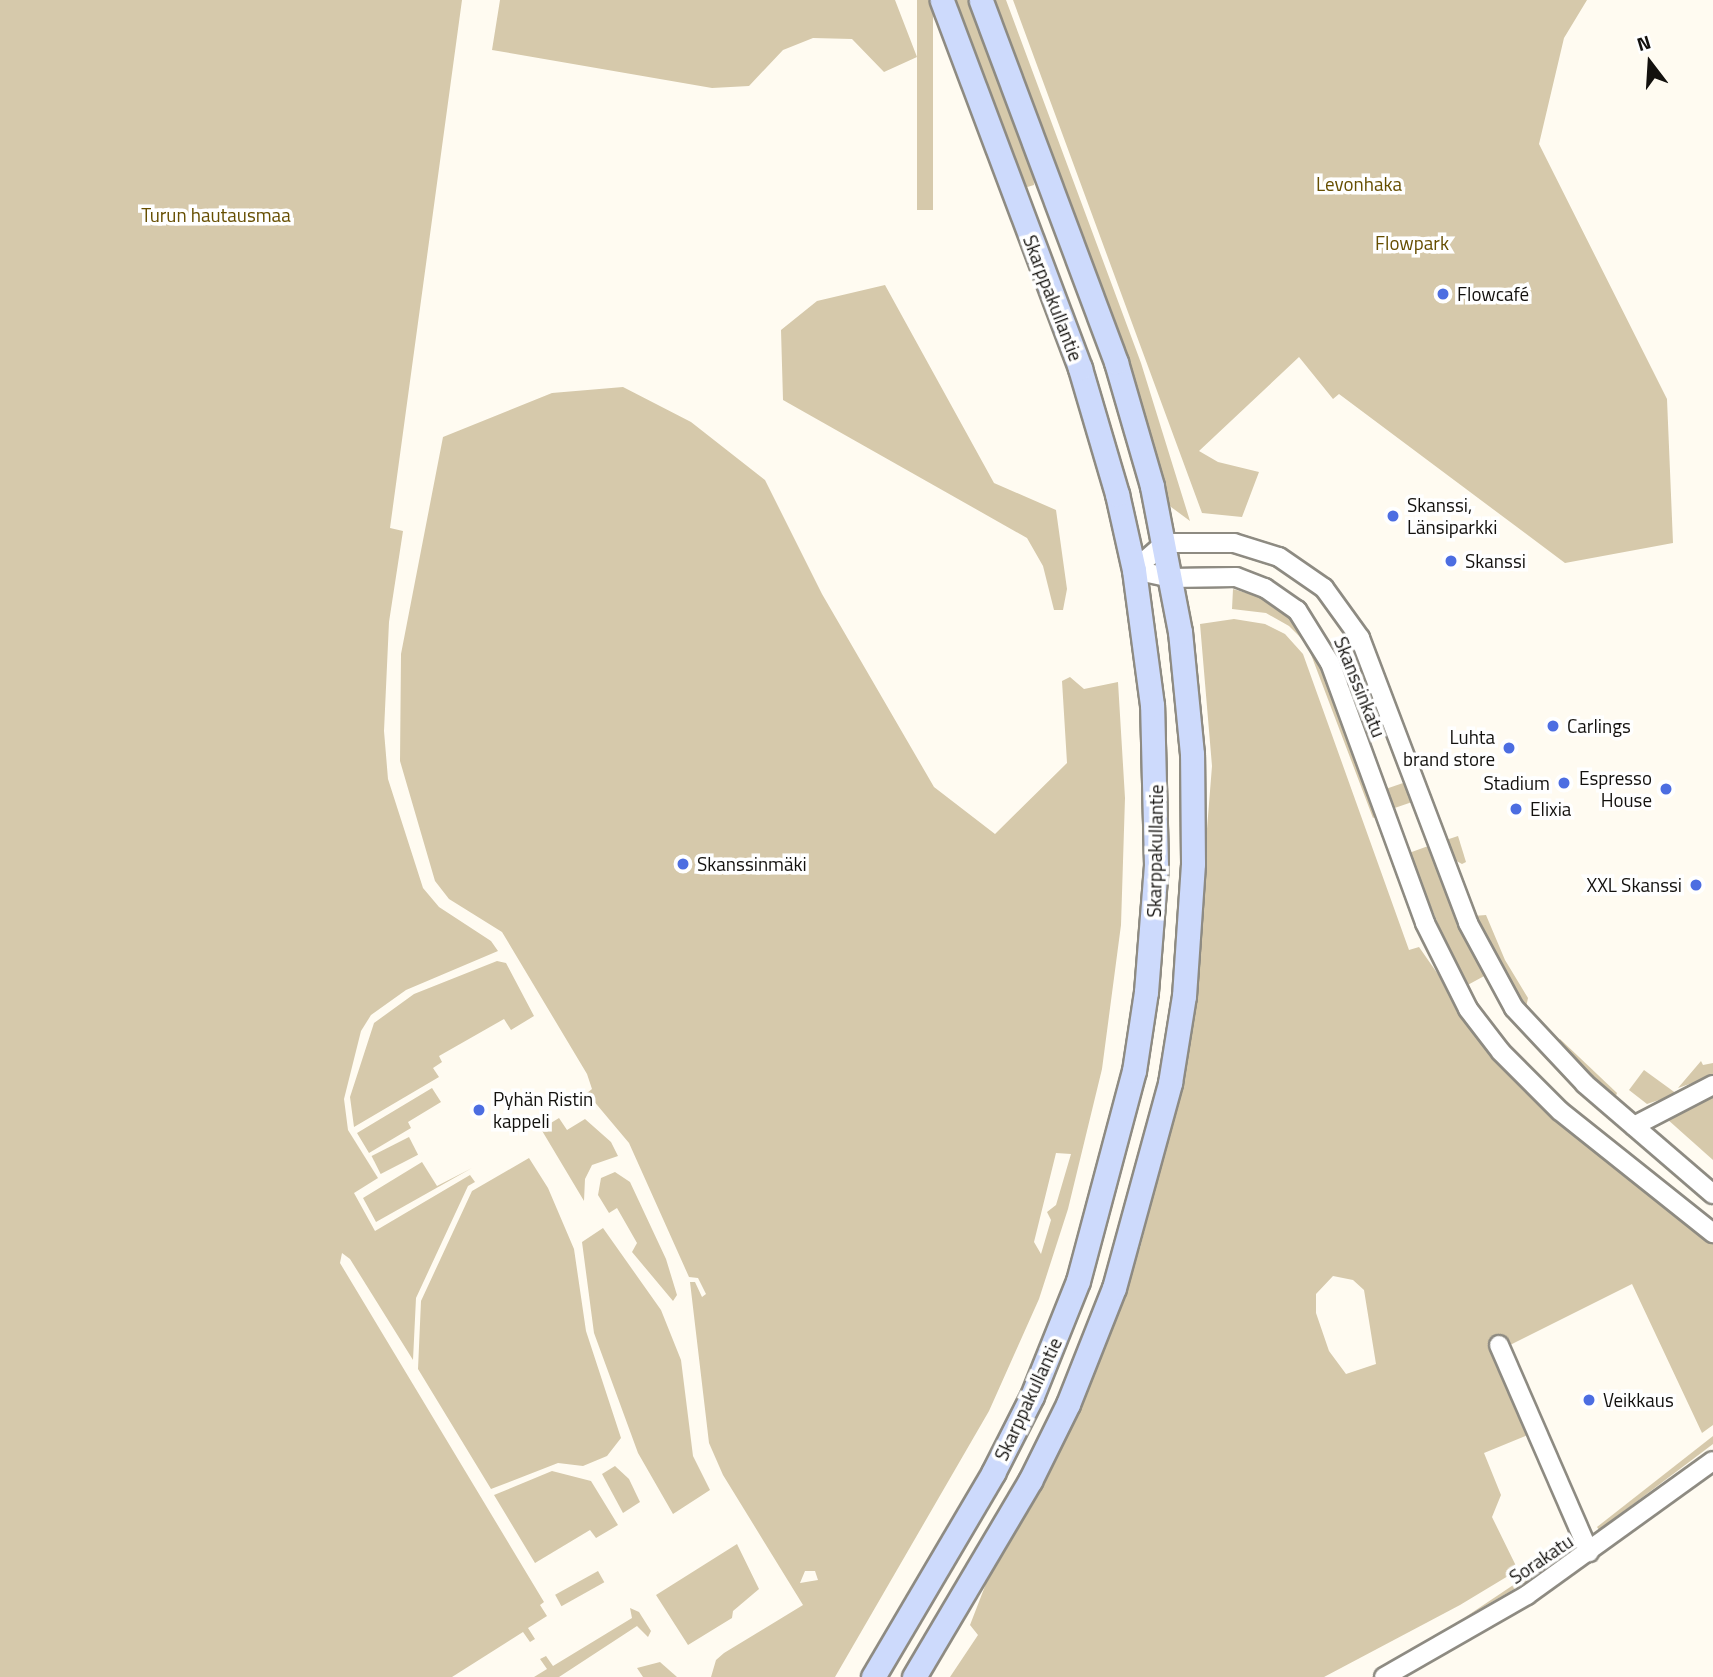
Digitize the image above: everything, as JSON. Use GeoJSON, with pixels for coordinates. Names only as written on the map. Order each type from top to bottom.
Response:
{"type":"FeatureCollection","features":[{"type":"Feature","properties":{"kind":"main road","name":"Skarppakullantie"},"geometry":{"type":"LineString","coordinates":[[873,1677],[973,1508],[1032,1396],[1078,1281],[1114,1160],[1146,992],[1156,865],[1152,705],[1134,570],[1080,368],[942,0]]}},
{"type":"Feature","properties":{"kind":"main road","name":"Skarppakullantie"},"geometry":{"type":"LineString","coordinates":[[914,1677],[1023,1493],[1068,1404],[1118,1276],[1167,1095],[1184,996],[1193,863],[1192,754],[1165,543],[1116,362],[981,0]]}},
{"type":"Feature","properties":{"kind":"street"},"geometry":{"type":"LineString","coordinates":[[1134,570],[1165,543]]}},
{"type":"Feature","properties":{"kind":"street","name":"Skanssinkatu"},"geometry":{"type":"LineString","coordinates":[[1165,543],[1234,543],[1266,551],[1316,580],[1334,599],[1369,659],[1428,822],[1491,971],[1531,1030],[1633,1126],[1713,1194]]}},
{"type":"Feature","properties":{"kind":"street","name":"Skanssinkatu"},"geometry":{"type":"LineString","coordinates":[[1134,570],[1171,578],[1216,576],[1247,580],[1287,602],[1307,622],[1331,663],[1425,923],[1468,1009],[1501,1052],[1560,1111],[1713,1233]]}},
{"type":"Feature","properties":{"kind":"street"},"geometry":{"type":"LineString","coordinates":[[1633,1126],[1713,1085]]}},
{"type":"Feature","properties":{"kind":"street"},"geometry":{"type":"LineString","coordinates":[[1499,1345],[1589,1552]]}},
{"type":"Feature","properties":{"kind":"street","name":"Sorakatu"},"geometry":{"type":"LineString","coordinates":[[1384,1677],[1481,1623],[1589,1552],[1713,1461]]}},
{"type":"Feature","properties":{"kind":"green space","name":"Turun hautausmaa"},"geometry":{"type":"Polygon","coordinates":[[[0,0],[462,0],[390,528],[403,531],[389,622],[384,731],[388,779],[423,888],[439,907],[491,941],[498,951],[406,990],[371,1015],[361,1031],[344,1099],[348,1130],[378,1178],[354,1193],[375,1231],[470,1175],[475,1182],[468,1186],[416,1298],[413,1360],[350,1259],[342,1253],[340,1263],[544,1602],[540,1605],[547,1616],[528,1628],[535,1639],[530,1642],[523,1632],[452,1677],[0,1677],[0,0]]]}},
{"type":"Feature","properties":{"kind":"green space"},"geometry":{"type":"Polygon","coordinates":[[[500,0],[895,0],[917,57],[884,72],[852,39],[813,38],[783,50],[749,86],[712,88],[492,50],[500,0]]]}},
{"type":"Feature","properties":{"kind":"green space"},"geometry":{"type":"Polygon","coordinates":[[[917,0],[933,0],[933,210],[917,210],[917,0]]]}},
{"type":"Feature","properties":{"kind":"green space"},"geometry":{"type":"Polygon","coordinates":[[[953,0],[971,0],[1033,170],[1034,185],[1024,188],[953,0]]]}},
{"type":"Feature","properties":{"kind":"green space"},"geometry":{"type":"Polygon","coordinates":[[[992,0],[1006,0],[1141,363],[1190,521],[1167,504],[1135,386],[992,0]]]}},
{"type":"Feature","properties":{"kind":"green space","name":"Levonhaka"},"geometry":{"type":"Polygon","coordinates":[[[1013,0],[1587,0],[1564,38],[1539,144],[1667,399],[1673,543],[1565,563],[1339,394],[1333,399],[1299,357],[1199,451],[1218,462],[1259,472],[1242,517],[1202,513],[1013,0]]]}},
{"type":"Feature","properties":{"kind":"green space"},"geometry":{"type":"Polygon","coordinates":[[[885,285],[994,483],[1056,510],[1067,589],[1063,610],[1054,610],[1043,566],[1027,538],[783,400],[781,330],[817,301],[885,285]]]}},
{"type":"Feature","properties":{"kind":"green space"},"geometry":{"type":"Polygon","coordinates":[[[623,387],[691,422],[765,480],[822,594],[934,787],[995,834],[1067,763],[1062,681],[1070,677],[1084,689],[1118,682],[1125,798],[1121,925],[1102,1069],[1068,1209],[1039,1299],[989,1411],[835,1677],[711,1677],[716,1660],[724,1653],[803,1605],[723,1475],[709,1443],[690,1282],[695,1282],[702,1297],[706,1294],[698,1278],[689,1277],[629,1143],[587,1093],[592,1089],[587,1074],[502,932],[449,899],[435,881],[400,761],[401,654],[443,437],[552,393],[623,387]],[[1056,1153],[1034,1242],[1041,1254],[1051,1220],[1047,1212],[1056,1205],[1071,1154],[1056,1153]],[[805,1571],[800,1583],[818,1580],[815,1571],[805,1571]]]}},
{"type":"Feature","properties":{"kind":"green space"},"geometry":{"type":"Polygon","coordinates":[[[1233,589],[1270,600],[1297,619],[1314,642],[1381,814],[1373,818],[1307,644],[1289,626],[1266,613],[1232,609],[1233,589]]]}},
{"type":"Feature","properties":{"kind":"green space"},"geometry":{"type":"Polygon","coordinates":[[[1234,619],[1265,624],[1285,634],[1303,654],[1409,950],[1419,947],[1479,1033],[1713,1240],[1713,1425],[1702,1433],[1632,1284],[1494,1353],[1530,1434],[1484,1453],[1501,1495],[1492,1517],[1518,1570],[1460,1605],[1324,1677],[950,1677],[978,1635],[970,1625],[987,1581],[1042,1481],[1094,1369],[1140,1248],[1174,1117],[1195,979],[1212,766],[1200,624],[1234,619]],[[1333,1276],[1316,1294],[1316,1313],[1329,1351],[1346,1374],[1376,1364],[1364,1290],[1353,1280],[1333,1276]]]}},
{"type":"Feature","properties":{"kind":"green space"},"geometry":{"type":"Polygon","coordinates":[[[1406,782],[1413,802],[1394,808],[1387,789],[1406,782]]]}},
{"type":"Feature","properties":{"kind":"green space"},"geometry":{"type":"Polygon","coordinates":[[[1458,836],[1466,862],[1462,864],[1449,857],[1443,841],[1458,836]]]}},
{"type":"Feature","properties":{"kind":"green space"},"geometry":{"type":"Polygon","coordinates":[[[1431,845],[1460,927],[1486,975],[1464,987],[1409,853],[1431,845]]]}},
{"type":"Feature","properties":{"kind":"green space"},"geometry":{"type":"Polygon","coordinates":[[[1486,915],[1505,960],[1528,998],[1525,1012],[1473,916],[1486,915]]]}},
{"type":"Feature","properties":{"kind":"green space"},"geometry":{"type":"Polygon","coordinates":[[[497,961],[506,963],[534,1016],[511,1030],[504,1019],[439,1056],[442,1062],[433,1068],[439,1077],[354,1127],[350,1097],[374,1023],[414,994],[497,961]]]}},
{"type":"Feature","properties":{"kind":"green space"},"geometry":{"type":"Polygon","coordinates":[[[1560,1039],[1617,1093],[1614,1101],[1557,1049],[1560,1039]]]}},
{"type":"Feature","properties":{"kind":"green space"},"geometry":{"type":"Polygon","coordinates":[[[1701,1061],[1703,1065],[1713,1063],[1713,1076],[1678,1088],[1701,1061]]]}},
{"type":"Feature","properties":{"kind":"green space"},"geometry":{"type":"Polygon","coordinates":[[[1644,1070],[1677,1094],[1647,1104],[1629,1090],[1644,1070]]]}},
{"type":"Feature","properties":{"kind":"green space"},"geometry":{"type":"Polygon","coordinates":[[[432,1088],[441,1102],[408,1122],[411,1128],[369,1153],[357,1133],[432,1088]]]}},
{"type":"Feature","properties":{"kind":"green space"},"geometry":{"type":"Polygon","coordinates":[[[1713,1092],[1713,1160],[1667,1119],[1674,1111],[1713,1092]]]}},
{"type":"Feature","properties":{"kind":"green space"},"geometry":{"type":"Polygon","coordinates":[[[559,1118],[567,1130],[585,1119],[611,1142],[618,1156],[592,1165],[585,1179],[584,1201],[541,1129],[559,1118]]]}},
{"type":"Feature","properties":{"kind":"green space"},"geometry":{"type":"Polygon","coordinates":[[[409,1137],[418,1155],[381,1174],[372,1156],[409,1137]]]}},
{"type":"Feature","properties":{"kind":"green space"},"geometry":{"type":"Polygon","coordinates":[[[529,1158],[548,1188],[574,1249],[586,1331],[621,1438],[607,1456],[583,1466],[558,1463],[491,1489],[418,1369],[421,1301],[472,1191],[529,1158]]]}},
{"type":"Feature","properties":{"kind":"green space"},"geometry":{"type":"Polygon","coordinates":[[[422,1162],[437,1186],[472,1168],[376,1222],[363,1198],[422,1162]]]}},
{"type":"Feature","properties":{"kind":"green space"},"geometry":{"type":"Polygon","coordinates":[[[615,1172],[630,1182],[666,1259],[677,1295],[673,1301],[632,1252],[637,1243],[617,1208],[609,1213],[598,1195],[601,1178],[615,1172]]]}},
{"type":"Feature","properties":{"kind":"green space"},"geometry":{"type":"Polygon","coordinates":[[[603,1228],[661,1310],[681,1360],[693,1456],[710,1490],[673,1514],[638,1453],[594,1333],[582,1242],[603,1228]]]}},
{"type":"Feature","properties":{"kind":"green space"},"geometry":{"type":"Polygon","coordinates":[[[1713,1436],[1713,1444],[1599,1530],[1597,1527],[1713,1436]]]}},
{"type":"Feature","properties":{"kind":"green space"},"geometry":{"type":"Polygon","coordinates":[[[615,1466],[629,1479],[640,1502],[623,1513],[602,1474],[615,1466]]]}},
{"type":"Feature","properties":{"kind":"green space"},"geometry":{"type":"Polygon","coordinates":[[[552,1471],[591,1481],[618,1525],[596,1538],[590,1530],[535,1563],[494,1495],[552,1471]]]}},
{"type":"Feature","properties":{"kind":"green space"},"geometry":{"type":"Polygon","coordinates":[[[737,1544],[759,1589],[733,1611],[732,1618],[688,1645],[656,1595],[737,1544]]]}},
{"type":"Feature","properties":{"kind":"green space"},"geometry":{"type":"Polygon","coordinates":[[[1564,1551],[1565,1555],[1523,1584],[1464,1618],[1564,1551]]]}},
{"type":"Feature","properties":{"kind":"green space"},"geometry":{"type":"Polygon","coordinates":[[[598,1571],[604,1582],[561,1606],[555,1595],[598,1571]]]}},
{"type":"Feature","properties":{"kind":"green space"},"geometry":{"type":"Polygon","coordinates":[[[630,1608],[639,1612],[651,1631],[648,1637],[637,1626],[559,1677],[534,1677],[547,1669],[540,1659],[546,1656],[553,1666],[632,1618],[630,1608]]]}},
{"type":"Feature","properties":{"kind":"green space"},"geometry":{"type":"Polygon","coordinates":[[[660,1662],[677,1677],[643,1677],[637,1668],[660,1662]]]}},
{"type":"Feature","properties":{"kind":"place","name":"Flowcafé"},"geometry":{"type":"Point","coordinates":[1443,294]}},
{"type":"Feature","properties":{"kind":"place","name":"Skanssi, Länsiparkki"},"geometry":{"type":"Point","coordinates":[1393,516]}},
{"type":"Feature","properties":{"kind":"place","name":"Skanssi"},"geometry":{"type":"Point","coordinates":[1451,561]}},
{"type":"Feature","properties":{"kind":"place","name":"Carlings"},"geometry":{"type":"Point","coordinates":[1553,726]}},
{"type":"Feature","properties":{"kind":"place","name":"Luhta brand store"},"geometry":{"type":"Point","coordinates":[1509,748]}},
{"type":"Feature","properties":{"kind":"place","name":"Stadium"},"geometry":{"type":"Point","coordinates":[1564,783]}},
{"type":"Feature","properties":{"kind":"place","name":"Espresso House"},"geometry":{"type":"Point","coordinates":[1666,789]}},
{"type":"Feature","properties":{"kind":"place","name":"Elixia"},"geometry":{"type":"Point","coordinates":[1516,809]}},
{"type":"Feature","properties":{"kind":"place","name":"Skanssinmäki"},"geometry":{"type":"Point","coordinates":[683,864]}},
{"type":"Feature","properties":{"kind":"place","name":"XXL Skanssi"},"geometry":{"type":"Point","coordinates":[1696,885]}},
{"type":"Feature","properties":{"kind":"place","name":"Pyhän Ristin kappeli"},"geometry":{"type":"Point","coordinates":[479,1110]}},
{"type":"Feature","properties":{"kind":"place","name":"Veikkaus"},"geometry":{"type":"Point","coordinates":[1589,1400]}},
{"type":"Feature","properties":{"kind":"park label","name":"Flowpark"},"geometry":{"type":"Point","coordinates":[1412,243]}}]}
